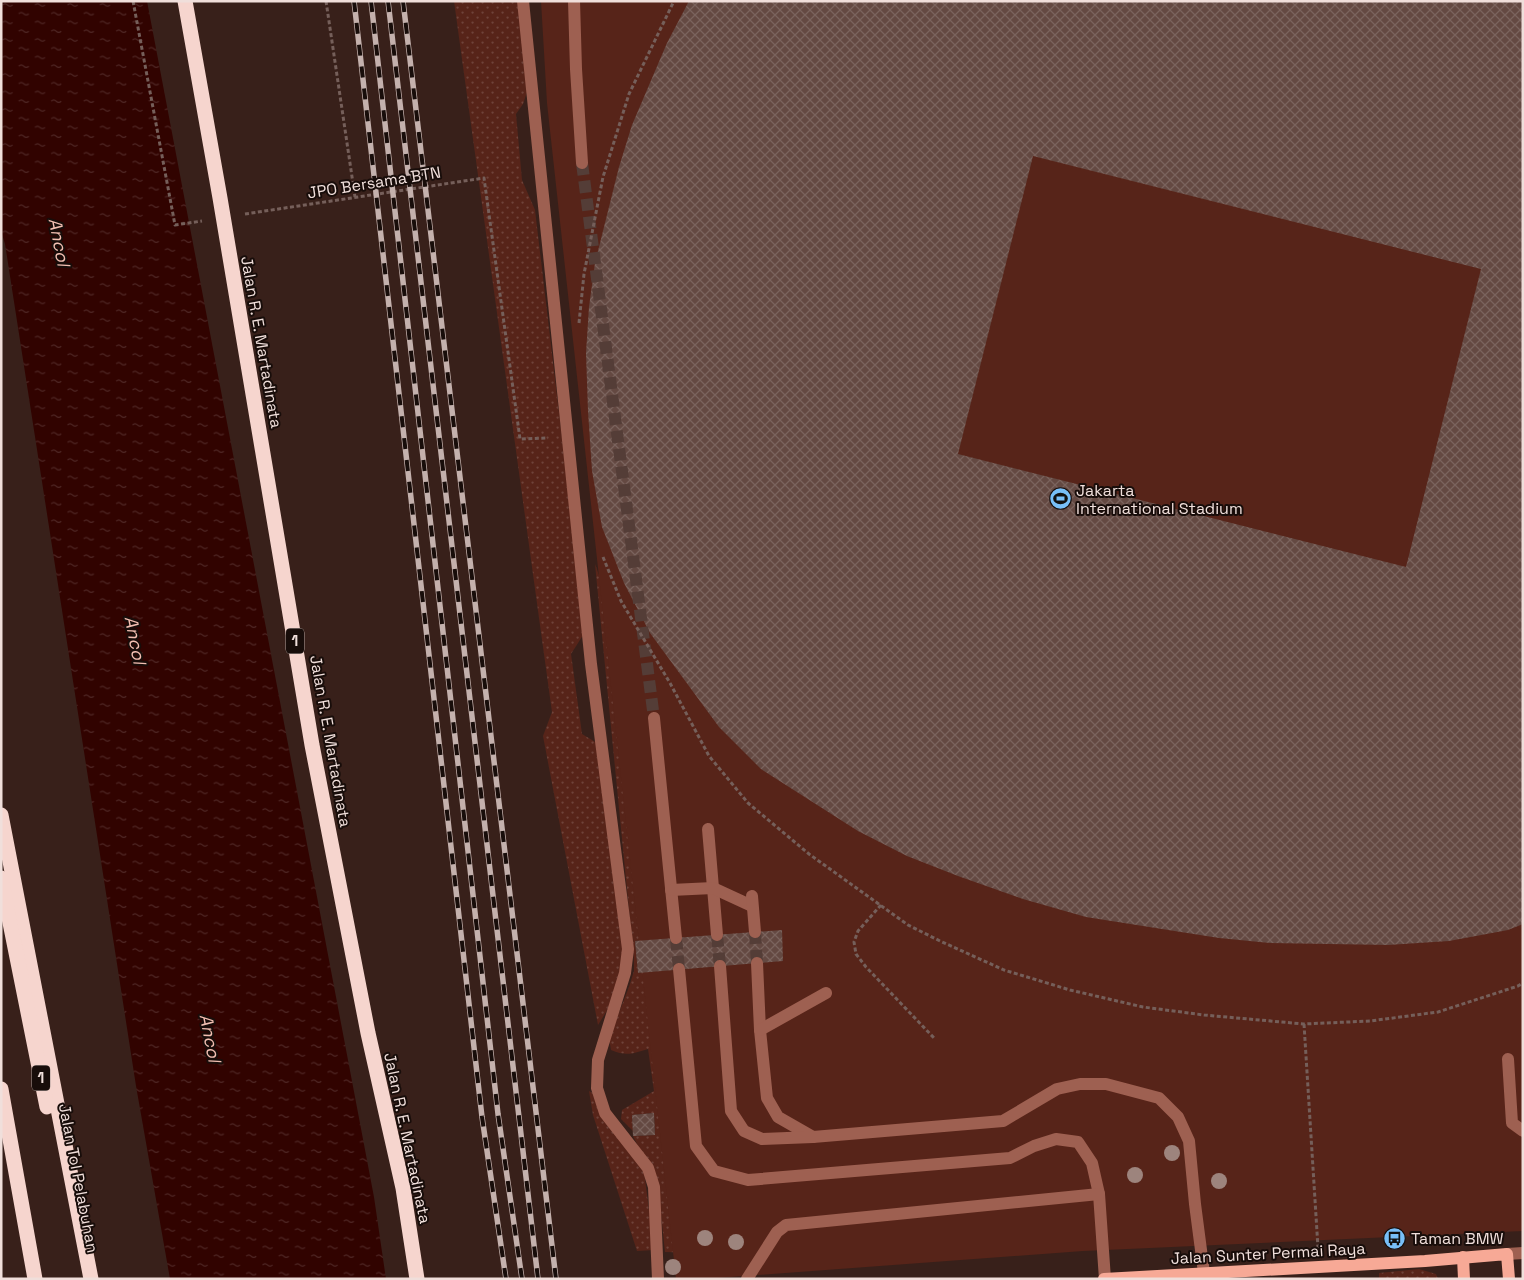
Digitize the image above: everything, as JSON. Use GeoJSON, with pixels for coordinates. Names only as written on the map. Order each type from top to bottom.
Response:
{"type":"FeatureCollection","features":[{"type":"Feature","properties":{"kind":"highway","name":"Jalan R. E. Martadinata"},"geometry":{"type":"LineString","coordinates":[[185,1],[312,745],[368,1033],[403,1188],[417,1279]]}},
{"type":"Feature","properties":{"kind":"highway"},"geometry":{"type":"LineString","coordinates":[[1,815],[91,1279]]}},
{"type":"Feature","properties":{"kind":"highway","name":"Jalan Tol Pelabuhan"},"geometry":{"type":"LineString","coordinates":[[1,878],[82,1279]]}},
{"type":"Feature","properties":{"kind":"highway"},"geometry":{"type":"LineString","coordinates":[[1,1089],[35,1279]]}},
{"type":"Feature","properties":{"kind":"highway"},"geometry":{"type":"LineString","coordinates":[[1,1142],[27,1279]]}},
{"type":"Feature","properties":{"kind":"main road","name":"Jalan Sunter Permai Raya"},"geometry":{"type":"LineString","coordinates":[[1104,1279],[1425,1261],[1507,1254]]}},
{"type":"Feature","properties":{"kind":"main road"},"geometry":{"type":"LineString","coordinates":[[1507,1254],[1509,1279]]}},
{"type":"Feature","properties":{"kind":"main road"},"geometry":{"type":"LineString","coordinates":[[1462,1257],[1464,1279]]}},
{"type":"Feature","properties":{"kind":"street"},"geometry":{"type":"LineString","coordinates":[[524,1],[591,664],[628,949],[625,973],[598,1060],[597,1088],[605,1114],[648,1168],[654,1187],[658,1279]]}},
{"type":"Feature","properties":{"kind":"street"},"geometry":{"type":"LineString","coordinates":[[574,1],[582,163]]}},
{"type":"Feature","properties":{"kind":"street"},"geometry":{"type":"LineString","coordinates":[[654,718],[676,938]]}},
{"type":"Feature","properties":{"kind":"street"},"geometry":{"type":"LineString","coordinates":[[708,829],[717,935]]}},
{"type":"Feature","properties":{"kind":"street"},"geometry":{"type":"LineString","coordinates":[[671,890],[713,888],[752,901],[754,932]]}},
{"type":"Feature","properties":{"kind":"street"},"geometry":{"type":"LineString","coordinates":[[757,963],[760,1030],[767,1098],[778,1118],[813,1137]]}},
{"type":"Feature","properties":{"kind":"street"},"geometry":{"type":"LineString","coordinates":[[720,966],[731,1111],[744,1131],[762,1139],[813,1137],[1003,1121],[1057,1090],[1080,1084],[1106,1084],[1159,1098],[1178,1117],[1189,1141],[1204,1273]]}},
{"type":"Feature","properties":{"kind":"street"},"geometry":{"type":"LineString","coordinates":[[679,969],[696,1146],[714,1171],[748,1180],[1010,1158],[1034,1146],[1056,1139],[1078,1142],[1092,1163],[1099,1194],[1104,1279]]}},
{"type":"Feature","properties":{"kind":"street"},"geometry":{"type":"LineString","coordinates":[[760,1030],[826,993]]}},
{"type":"Feature","properties":{"kind":"street"},"geometry":{"type":"LineString","coordinates":[[1508,1059],[1512,1123],[1523,1131]]}},
{"type":"Feature","properties":{"kind":"street"},"geometry":{"type":"LineString","coordinates":[[747,1279],[777,1232],[786,1225],[1099,1194]]}},
{"type":"Feature","properties":{"kind":"street","name":"Jalan Sunter Permai Raya"},"geometry":{"type":"LineString","coordinates":[[1507,1254],[1523,1253]]}},
{"type":"Feature","properties":{"kind":"path"},"geometry":{"type":"LineString","coordinates":[[133,1],[175,225],[204,220]]}},
{"type":"Feature","properties":{"kind":"path"},"geometry":{"type":"LineString","coordinates":[[326,1],[355,197]]}},
{"type":"Feature","properties":{"kind":"path"},"geometry":{"type":"LineString","coordinates":[[578,332],[584,274],[604,177],[629,94],[674,1]]}},
{"type":"Feature","properties":{"kind":"path","name":"JPO Bersama BTN"},"geometry":{"type":"LineString","coordinates":[[241,214],[484,178],[520,439],[548,438]]}},
{"type":"Feature","properties":{"kind":"path"},"geometry":{"type":"LineString","coordinates":[[601,552],[621,601],[670,683],[709,756],[748,803],[809,854],[908,925],[988,963],[1004,970],[1070,990],[1143,1008],[1304,1024],[1370,1022],[1438,1012],[1523,983]]}},
{"type":"Feature","properties":{"kind":"path"},"geometry":{"type":"LineString","coordinates":[[881,905],[858,930],[854,942],[856,954],[935,1040]]}},
{"type":"Feature","properties":{"kind":"path"},"geometry":{"type":"LineString","coordinates":[[1304,1024],[1318,1249]]}},
{"type":"Feature","properties":{"kind":"shaded area"},"geometry":{"type":"Polygon","coordinates":[[[454,1],[519,1],[527,92],[523,104],[516,114],[522,180],[535,210],[585,632],[571,654],[582,734],[597,743],[624,946],[619,980],[611,1004],[598,1025],[543,736],[552,712],[454,1]]]}},
{"type":"Feature","properties":{"kind":"shaded area","name":"Jakarta International Stadium"},"geometry":{"type":"Polygon","coordinates":[[[541,1],[1523,1],[1523,1231],[1083,1251],[704,1279],[676,1279],[547,103],[541,1]]]}},
{"type":"Feature","properties":{"kind":"shaded area"},"geometry":{"type":"Polygon","coordinates":[[[595,564],[617,625],[645,940],[635,941],[638,972],[650,971],[741,1254],[665,1252],[658,1186],[633,1136],[655,1135],[654,1113],[632,1115],[633,1131],[621,1119],[622,1110],[654,1091],[648,1049],[630,1054],[617,1052],[611,1050],[609,1038],[629,987],[634,971],[634,961],[595,564]]]}},
{"type":"Feature","properties":{"kind":"shaded area"},"geometry":{"type":"Polygon","coordinates":[[[589,1091],[593,1093],[644,1171],[654,1250],[637,1251],[593,1115],[589,1091]]]}},
{"type":"Feature","properties":{"kind":"shaded area"},"geometry":{"type":"Polygon","coordinates":[[[1419,1269],[1436,1274],[1438,1279],[1379,1279],[1379,1273],[1419,1269]]]}},
{"type":"Feature","properties":{"kind":"water","name":"Ancol"},"geometry":{"type":"Polygon","coordinates":[[[1,1],[147,1],[374,1197],[386,1279],[170,1279],[136,1086],[5,244],[1,231],[1,1]]]}},
{"type":"Feature","properties":{"kind":"building","name":"Jakarta International Stadium"},"geometry":{"type":"Polygon","coordinates":[[[689,1],[1523,1],[1523,924],[1508,930],[1449,941],[1388,945],[1270,943],[1219,938],[1086,917],[1023,899],[958,876],[907,856],[858,831],[761,769],[719,727],[650,633],[624,583],[602,527],[592,471],[586,353],[589,307],[595,263],[619,167],[632,125],[667,43],[689,1]],[[1033,156],[958,454],[1406,567],[1481,269],[1033,156]]]}},
{"type":"Feature","properties":{"kind":"building"},"geometry":{"type":"Polygon","coordinates":[[[782,930],[783,961],[638,973],[635,941],[782,930]]]}},
{"type":"Feature","properties":{"kind":"building"},"geometry":{"type":"Polygon","coordinates":[[[654,1113],[655,1135],[633,1136],[632,1115],[654,1113]]]}},
{"type":"Feature","properties":{"kind":"tunnel"},"geometry":{"type":"LineString","coordinates":[[582,163],[654,718]]}},
{"type":"Feature","properties":{"kind":"tunnel"},"geometry":{"type":"LineString","coordinates":[[755,932],[757,963]]}},
{"type":"Feature","properties":{"kind":"tunnel"},"geometry":{"type":"LineString","coordinates":[[717,935],[720,966]]}},
{"type":"Feature","properties":{"kind":"tunnel"},"geometry":{"type":"LineString","coordinates":[[676,938],[679,969]]}},
{"type":"Feature","properties":{"kind":"railway"},"geometry":{"type":"LineString","coordinates":[[354,1],[482,1117],[506,1279]]}},
{"type":"Feature","properties":{"kind":"railway"},"geometry":{"type":"LineString","coordinates":[[371,1],[498,1114],[522,1279]]}},
{"type":"Feature","properties":{"kind":"railway"},"geometry":{"type":"LineString","coordinates":[[388,1],[538,1279]]}},
{"type":"Feature","properties":{"kind":"railway"},"geometry":{"type":"LineString","coordinates":[[403,1],[556,1279]]}},
{"type":"Feature","properties":{"kind":"place","name":"Jakarta International Stadium"},"geometry":{"type":"Point","coordinates":[1060,499]}},
{"type":"Feature","properties":{"kind":"place","name":"Taman BMW"},"geometry":{"type":"Point","coordinates":[1395,1238]}}]}
